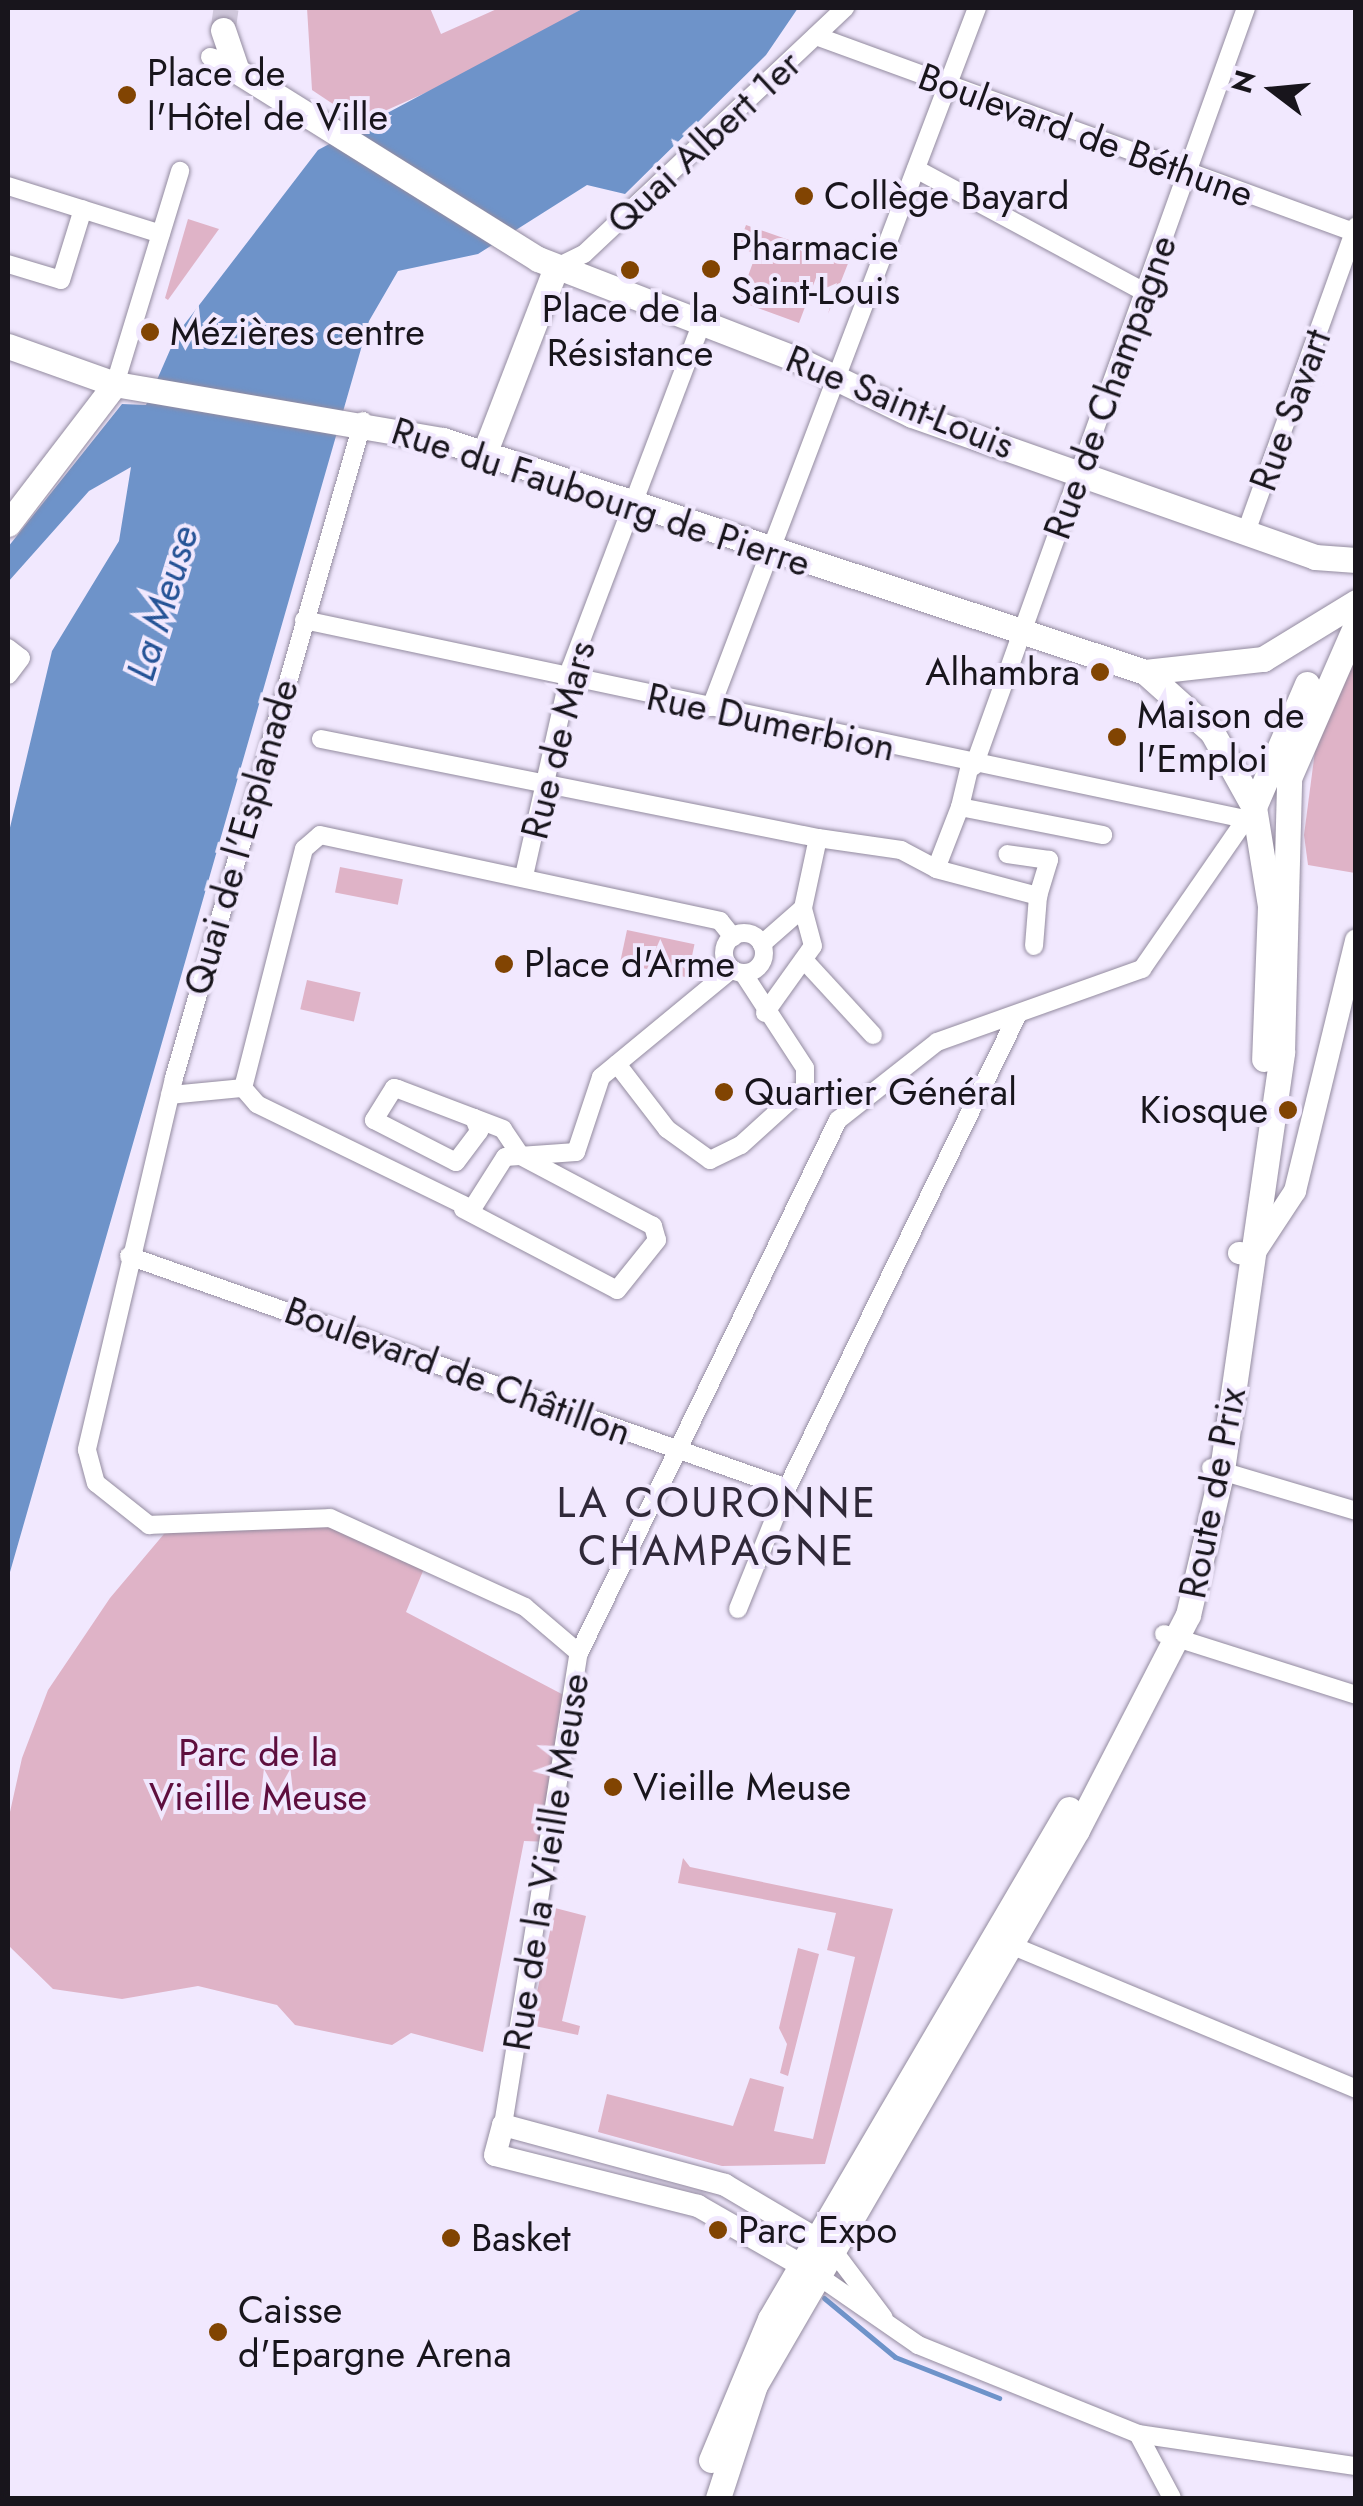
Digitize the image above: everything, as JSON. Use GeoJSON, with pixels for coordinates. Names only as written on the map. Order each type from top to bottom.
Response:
{"type":"FeatureCollection","features":[{"type":"Feature","properties":{"kind":"main road","name":"Rue Saint-Louis"},"geometry":{"type":"LineString","coordinates":[[223,51],[324,124],[556,267],[836,378],[894,408],[1246,532],[1356,560]]}},
{"type":"Feature","properties":{"kind":"main road"},"geometry":{"type":"LineString","coordinates":[[484,454],[556,267]]}},
{"type":"Feature","properties":{"kind":"main road","name":"Rue du Faubourg de Pierre"},"geometry":{"type":"LineString","coordinates":[[8,346],[115,384],[362,422],[484,454],[773,554],[1022,628],[1145,672]]}},
{"type":"Feature","properties":{"kind":"main road"},"geometry":{"type":"LineString","coordinates":[[8,524],[115,384]]}},
{"type":"Feature","properties":{"kind":"main road"},"geometry":{"type":"LineString","coordinates":[[1145,672],[1263,659],[1354,608]]}},
{"type":"Feature","properties":{"kind":"main road"},"geometry":{"type":"LineString","coordinates":[[1292,744],[1354,608]]}},
{"type":"Feature","properties":{"kind":"main road","name":"Route de Prix"},"geometry":{"type":"LineString","coordinates":[[1145,672],[1212,732],[1247,812],[1271,946],[1246,1254]]}},
{"type":"Feature","properties":{"kind":"main road","name":"Route de Prix"},"geometry":{"type":"LineString","coordinates":[[1247,812],[1292,744]]}},
{"type":"Feature","properties":{"kind":"main road","name":"Route de Prix"},"geometry":{"type":"LineString","coordinates":[[700,2498],[732,2392],[825,2243],[1001,1941],[1170,1636],[1210,1545],[1216,1469],[1246,1254],[1282,1052],[1292,744]]}},
{"type":"Feature","properties":{"kind":"main road"},"geometry":{"type":"LineString","coordinates":[[1247,812],[1272,822],[1287,887]]}},
{"type":"Feature","properties":{"kind":"main road","name":"Route de Prix"},"geometry":{"type":"LineString","coordinates":[[718,2498],[755,2385],[809,2269]]}},
{"type":"Feature","properties":{"kind":"street","name":"Quai Albert 1er"},"geometry":{"type":"LineString","coordinates":[[556,267],[584,254],[845,8]]}},
{"type":"Feature","properties":{"kind":"street"},"geometry":{"type":"LineString","coordinates":[[711,707],[773,554],[977,8]]}},
{"type":"Feature","properties":{"kind":"street","name":"Rue de Champagne"},"geometry":{"type":"LineString","coordinates":[[936,869],[1246,8]]}},
{"type":"Feature","properties":{"kind":"street","name":"Boulevard de Béthune"},"geometry":{"type":"LineString","coordinates":[[816,36],[1355,230]]}},
{"type":"Feature","properties":{"kind":"street"},"geometry":{"type":"LineString","coordinates":[[916,169],[1144,292]]}},
{"type":"Feature","properties":{"kind":"street"},"geometry":{"type":"LineString","coordinates":[[115,384],[180,172]]}},
{"type":"Feature","properties":{"kind":"street"},"geometry":{"type":"LineString","coordinates":[[8,186],[161,234]]}},
{"type":"Feature","properties":{"kind":"street"},"geometry":{"type":"LineString","coordinates":[[8,264],[61,280],[83,209]]}},
{"type":"Feature","properties":{"kind":"street","name":"Rue Savart"},"geometry":{"type":"LineString","coordinates":[[1246,532],[1355,230]]}},
{"type":"Feature","properties":{"kind":"street","name":"Rue de Mars"},"geometry":{"type":"LineString","coordinates":[[524,876],[567,678],[636,508],[701,324]]}},
{"type":"Feature","properties":{"kind":"street","name":"Quai de l'Esplanade"},"geometry":{"type":"LineString","coordinates":[[362,422],[170,1095],[129,1256],[88,1430],[96,1483],[113,1504],[170,1528],[330,1518],[525,1607],[579,1653]]}},
{"type":"Feature","properties":{"kind":"street","name":"Rue Dumerbion"},"geometry":{"type":"LineString","coordinates":[[304,620],[972,765],[1247,812]]}},
{"type":"Feature","properties":{"kind":"street"},"geometry":{"type":"LineString","coordinates":[[8,648],[21,658],[8,674]]}},
{"type":"Feature","properties":{"kind":"street"},"geometry":{"type":"LineString","coordinates":[[321,739],[545,779],[818,838],[901,850],[936,869],[1038,896]]}},
{"type":"Feature","properties":{"kind":"street"},"geometry":{"type":"LineString","coordinates":[[960,807],[1103,835]]}},
{"type":"Feature","properties":{"kind":"street","name":"Rue de la Vieille Meuse"},"geometry":{"type":"LineString","coordinates":[[809,2269],[656,2191],[495,2155],[579,1653],[838,1120],[937,1042],[1142,969],[1247,812]]}},
{"type":"Feature","properties":{"kind":"street"},"geometry":{"type":"LineString","coordinates":[[243,1088],[313,838],[524,876],[720,921],[732,936],[762,944]]}},
{"type":"Feature","properties":{"kind":"street"},"geometry":{"type":"LineString","coordinates":[[463,1209],[479,1205],[505,1157],[576,1152],[601,1077],[737,971],[761,964],[762,944],[803,908],[818,838]]}},
{"type":"Feature","properties":{"kind":"street"},"geometry":{"type":"LineString","coordinates":[[1006,854],[1048,860],[1038,896],[1034,946]]}},
{"type":"Feature","properties":{"kind":"street"},"geometry":{"type":"LineString","coordinates":[[765,1013],[804,960],[814,930],[803,908]]}},
{"type":"Feature","properties":{"kind":"street"},"geometry":{"type":"LineString","coordinates":[[617,1064],[667,1128],[710,1160],[780,1116],[806,1087],[805,1068],[724,953],[732,936]]}},
{"type":"Feature","properties":{"kind":"street"},"geometry":{"type":"LineString","coordinates":[[1246,1254],[1290,1200],[1310,1148],[1356,940]]}},
{"type":"Feature","properties":{"kind":"street"},"geometry":{"type":"LineString","coordinates":[[804,960],[873,1035]]}},
{"type":"Feature","properties":{"kind":"street"},"geometry":{"type":"LineString","coordinates":[[738,1609],[787,1488],[1018,1014]]}},
{"type":"Feature","properties":{"kind":"street"},"geometry":{"type":"LineString","coordinates":[[170,1095],[243,1088]]}},
{"type":"Feature","properties":{"kind":"street"},"geometry":{"type":"LineString","coordinates":[[243,1088],[257,1104],[617,1290],[629,1283],[657,1240],[653,1226],[521,1156],[517,1139],[474,1118],[394,1088],[374,1120],[456,1162],[479,1131],[474,1118]]}},
{"type":"Feature","properties":{"kind":"street","name":"Boulevard de Châtillon"},"geometry":{"type":"LineString","coordinates":[[129,1256],[787,1488]]}},
{"type":"Feature","properties":{"kind":"street"},"geometry":{"type":"LineString","coordinates":[[1216,1469],[1356,1511]]}},
{"type":"Feature","properties":{"kind":"street"},"geometry":{"type":"LineString","coordinates":[[1170,1636],[1356,1695]]}},
{"type":"Feature","properties":{"kind":"street"},"geometry":{"type":"LineString","coordinates":[[1001,1941],[1356,2089]]}},
{"type":"Feature","properties":{"kind":"street"},"geometry":{"type":"LineString","coordinates":[[503,2125],[726,2185],[825,2243],[893,2330]]}},
{"type":"Feature","properties":{"kind":"street"},"geometry":{"type":"LineString","coordinates":[[809,2269],[893,2330],[1138,2434],[1356,2466]]}},
{"type":"Feature","properties":{"kind":"street"},"geometry":{"type":"LineString","coordinates":[[1138,2434],[1172,2498]]}},
{"type":"Feature","properties":{"kind":"green space"},"geometry":{"type":"Polygon","coordinates":[[[307,8],[430,8],[441,34],[499,8],[584,8],[479,69],[360,122],[312,90],[307,8]]]}},
{"type":"Feature","properties":{"kind":"green space"},"geometry":{"type":"Polygon","coordinates":[[[188,219],[219,229],[168,300],[165,298],[188,219]]]}},
{"type":"Feature","properties":{"kind":"green space"},"geometry":{"type":"Polygon","coordinates":[[[746,225],[849,261],[828,314],[837,283],[819,291],[817,275],[799,323],[739,301],[756,254],[738,247],[746,225]]]}},
{"type":"Feature","properties":{"kind":"green space"},"geometry":{"type":"Polygon","coordinates":[[[1355,649],[1355,873],[1308,865],[1304,835],[1315,751],[1355,649]]]}},
{"type":"Feature","properties":{"kind":"green space"},"geometry":{"type":"Polygon","coordinates":[[[340,867],[403,879],[398,905],[335,893],[340,867]]]}},
{"type":"Feature","properties":{"kind":"green space"},"geometry":{"type":"Polygon","coordinates":[[[627,930],[694,944],[687,978],[620,963],[627,930]]]}},
{"type":"Feature","properties":{"kind":"green space"},"geometry":{"type":"Polygon","coordinates":[[[307,980],[361,992],[354,1022],[300,1009],[307,980]]]}},
{"type":"Feature","properties":{"kind":"green space","name":"Parc de la Vieille Meuse"},"geometry":{"type":"Polygon","coordinates":[[[305,1514],[428,1559],[406,1612],[577,1702],[551,1842],[524,1841],[483,2052],[411,2033],[392,2045],[295,2025],[277,2005],[198,1986],[122,1999],[53,1989],[8,1945],[8,1821],[22,1758],[48,1690],[110,1598],[169,1528],[305,1514]]]}},
{"type":"Feature","properties":{"kind":"green space"},"geometry":{"type":"Polygon","coordinates":[[[683,1858],[690,1867],[893,1909],[825,2164],[722,2166],[598,2132],[607,2094],[733,2126],[750,2078],[784,2087],[774,2131],[813,2139],[855,1957],[827,1950],[836,1913],[678,1883],[683,1858]]]}},
{"type":"Feature","properties":{"kind":"green space"},"geometry":{"type":"Polygon","coordinates":[[[555,1908],[586,1916],[562,2021],[580,2026],[578,2035],[530,2025],[555,1908]]]}},
{"type":"Feature","properties":{"kind":"green space"},"geometry":{"type":"Polygon","coordinates":[[[798,1948],[819,1954],[788,2076],[780,2073],[787,2044],[779,2028],[798,1948]]]}},
{"type":"Feature","properties":{"kind":"water","name":"La Meuse"},"geometry":{"type":"Polygon","coordinates":[[[584,8],[798,8],[766,55],[625,194],[587,185],[478,254],[398,271],[369,321],[8,1579],[8,836],[52,651],[119,541],[131,467],[89,491],[8,582],[8,547],[122,404],[146,405],[177,334],[318,150],[584,8]]]}},
{"type":"Feature","properties":{"kind":"waterway"},"geometry":{"type":"LineString","coordinates":[[824,2298],[895,2357],[999,2398]]}},
{"type":"Feature","properties":{"kind":"tunnel"},"geometry":{"type":"LineString","coordinates":[[223,30],[226,8]]}},
{"type":"Feature","properties":{"kind":"place","name":"Place de l'Hôtel de Ville"},"geometry":{"type":"Point","coordinates":[127,95]}},
{"type":"Feature","properties":{"kind":"place","name":"Collège Bayard"},"geometry":{"type":"Point","coordinates":[804,196]}},
{"type":"Feature","properties":{"kind":"place","name":"Pharmacie Saint-Louis"},"geometry":{"type":"Point","coordinates":[711,269]}},
{"type":"Feature","properties":{"kind":"place","name":"Place de la Résistance"},"geometry":{"type":"Point","coordinates":[630,270]}},
{"type":"Feature","properties":{"kind":"place","name":"Mézières centre"},"geometry":{"type":"Point","coordinates":[150,332]}},
{"type":"Feature","properties":{"kind":"place","name":"Alhambra"},"geometry":{"type":"Point","coordinates":[1100,672]}},
{"type":"Feature","properties":{"kind":"place","name":"Maison de l'Emploi"},"geometry":{"type":"Point","coordinates":[1117,737]}},
{"type":"Feature","properties":{"kind":"place","name":"Place d'Arme"},"geometry":{"type":"Point","coordinates":[504,964]}},
{"type":"Feature","properties":{"kind":"place","name":"Quartier Général"},"geometry":{"type":"Point","coordinates":[724,1092]}},
{"type":"Feature","properties":{"kind":"place","name":"Kiosque"},"geometry":{"type":"Point","coordinates":[1288,1110]}},
{"type":"Feature","properties":{"kind":"place","name":"Vieille Meuse"},"geometry":{"type":"Point","coordinates":[613,1787]}},
{"type":"Feature","properties":{"kind":"place","name":"Parc Expo"},"geometry":{"type":"Point","coordinates":[718,2230]}},
{"type":"Feature","properties":{"kind":"place","name":"Basket"},"geometry":{"type":"Point","coordinates":[451,2238]}},
{"type":"Feature","properties":{"kind":"place","name":"Caisse d'Epargne Arena"},"geometry":{"type":"Point","coordinates":[218,2332]}},
{"type":"Feature","properties":{"kind":"district","name":"LA COURONNE CHAMPAGNE"},"geometry":{"type":"Point","coordinates":[717,1527]}}]}
